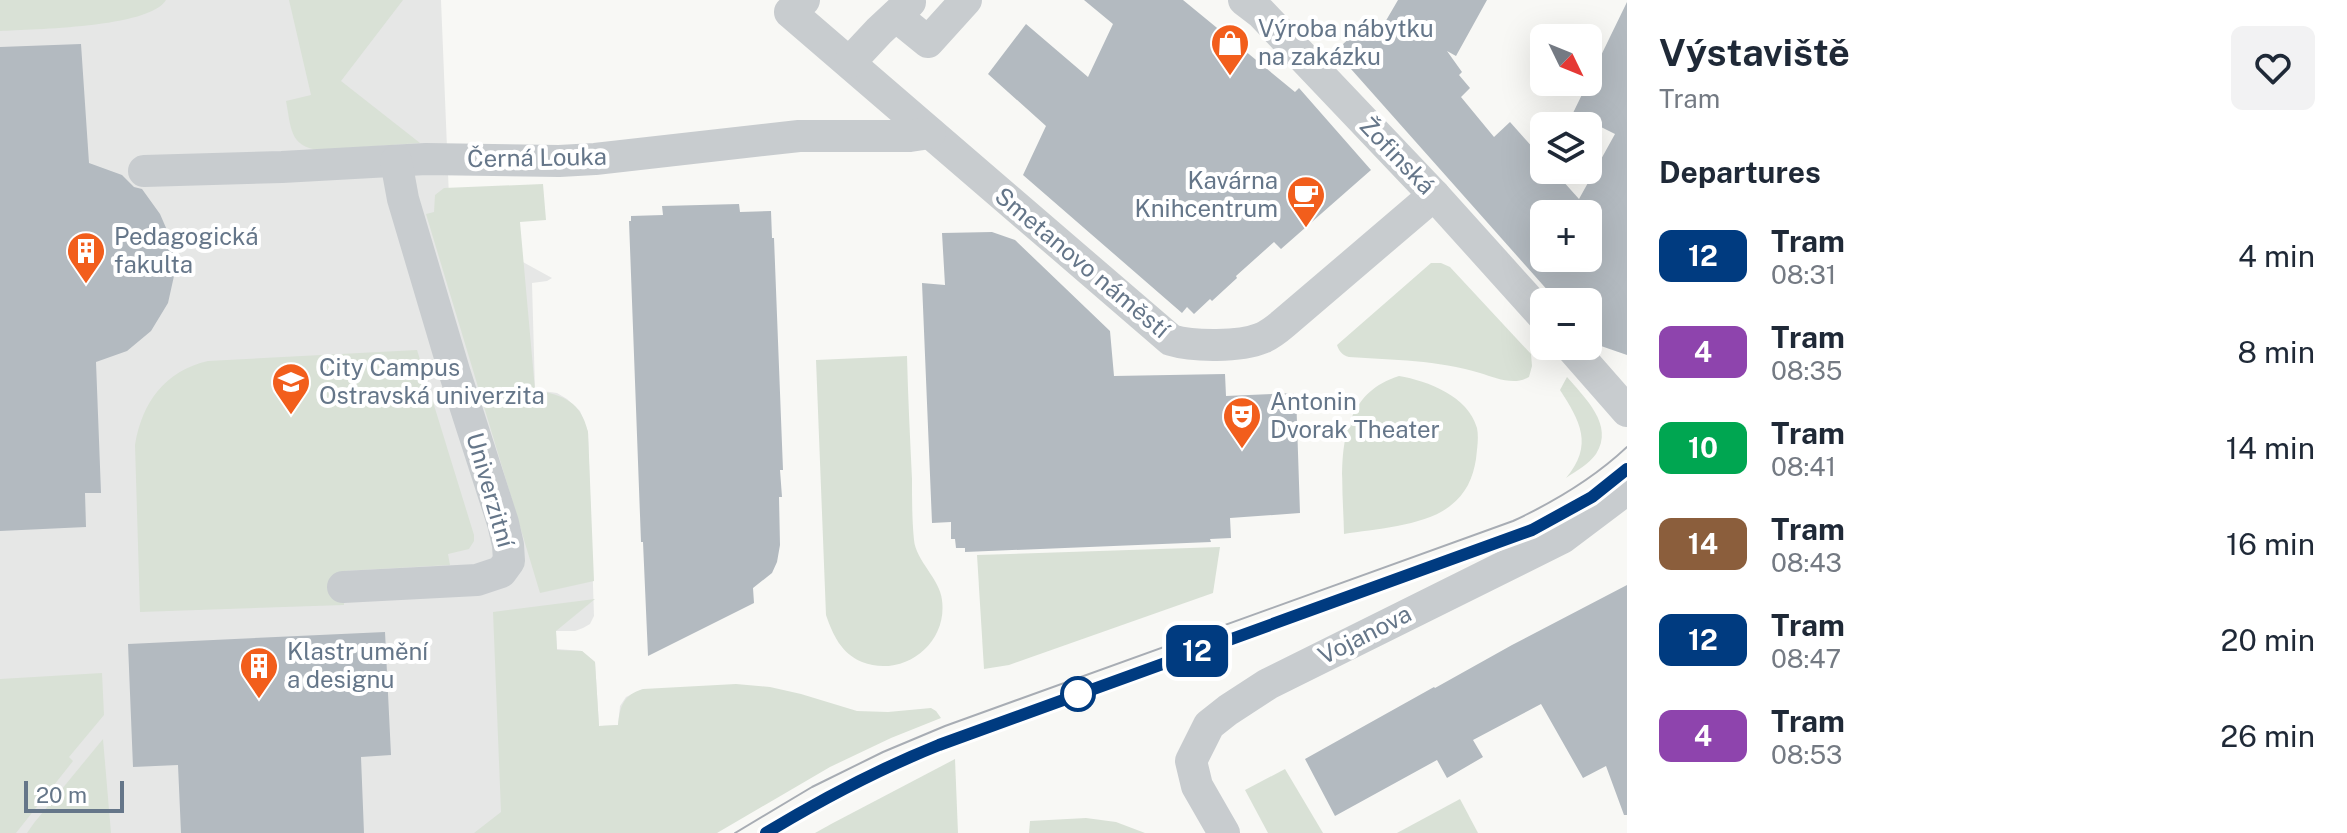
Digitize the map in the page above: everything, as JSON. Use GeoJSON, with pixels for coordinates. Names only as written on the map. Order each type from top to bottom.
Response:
{"type":"FeatureCollection","features":[{"type":"Feature","properties":{"kind":"street"},"geometry":{"type":"LineString","coordinates":[[850,62],[904,8],[928,42],[966,0]]}},
{"type":"Feature","properties":{"kind":"street","name":"Žofinská"},"geometry":{"type":"LineString","coordinates":[[1257,4],[1530,301]]}},
{"type":"Feature","properties":{"kind":"street","name":"Smetanovo náměstí"},"geometry":{"type":"LineString","coordinates":[[797,6],[850,62],[1171,340],[1200,344],[1242,343],[1265,337],[1434,195]]}},
{"type":"Feature","properties":{"kind":"street","name":"Černá Louka"},"geometry":{"type":"LineString","coordinates":[[144,171],[396,161],[559,161],[799,136],[910,136],[930,133]]}},
{"type":"Feature","properties":{"kind":"street","name":"Univerzitní"},"geometry":{"type":"LineString","coordinates":[[343,587],[477,580],[501,572],[509,561],[503,523],[403,199],[396,161]]}},
{"type":"Feature","properties":{"kind":"street"},"geometry":{"type":"LineString","coordinates":[[1583,360],[1621,401]]}},
{"type":"Feature","properties":{"kind":"street","name":"Vojanova"},"geometry":{"type":"LineString","coordinates":[[1224,833],[1197,786],[1191,761],[1209,725],[1268,684],[1562,538],[1627,489]]}},
{"type":"Feature","properties":{"kind":"shaded area","name":"City Campus Ostravská univerzita"},"geometry":{"type":"Polygon","coordinates":[[[0,0],[441,0],[450,222],[552,278],[532,283],[535,390],[557,393],[567,399],[580,411],[588,432],[594,616],[590,624],[583,628],[556,631],[557,649],[582,651],[595,662],[599,726],[618,725],[620,706],[626,697],[643,689],[575,833],[0,833],[0,0]]]}},
{"type":"Feature","properties":{"kind":"shaded area"},"geometry":{"type":"Polygon","coordinates":[[[0,0],[166,0],[155,9],[115,22],[0,31],[0,0]]]}},
{"type":"Feature","properties":{"kind":"shaded area"},"geometry":{"type":"Polygon","coordinates":[[[289,0],[403,0],[341,81],[420,143],[319,150],[302,145],[297,140],[286,101],[311,95],[289,0]]]}},
{"type":"Feature","properties":{"kind":"shaded area"},"geometry":{"type":"Polygon","coordinates":[[[543,184],[546,220],[520,222],[535,390],[555,394],[570,402],[585,422],[588,432],[594,581],[540,593],[426,214],[434,212],[435,195],[444,188],[543,184]]]}},
{"type":"Feature","properties":{"kind":"shaded area"},"geometry":{"type":"Polygon","coordinates":[[[1431,263],[1441,263],[1450,267],[1530,353],[1532,366],[1529,377],[1517,381],[1505,380],[1448,365],[1349,357],[1337,345],[1431,263]]]}},
{"type":"Feature","properties":{"kind":"shaded area"},"geometry":{"type":"Polygon","coordinates":[[[417,350],[474,535],[469,549],[448,554],[450,565],[343,571],[344,605],[140,612],[135,445],[143,415],[168,381],[179,372],[208,361],[417,350]]]}},
{"type":"Feature","properties":{"kind":"shaded area"},"geometry":{"type":"Polygon","coordinates":[[[907,356],[914,540],[940,592],[942,616],[938,631],[919,654],[892,665],[877,666],[862,662],[843,648],[826,615],[816,360],[907,356]]]}},
{"type":"Feature","properties":{"kind":"shaded area"},"geometry":{"type":"Polygon","coordinates":[[[1399,376],[1434,386],[1465,407],[1478,432],[1473,473],[1460,496],[1440,513],[1399,526],[1344,534],[1343,464],[1351,420],[1361,402],[1376,387],[1399,376]]]}},
{"type":"Feature","properties":{"kind":"shaded area"},"geometry":{"type":"Polygon","coordinates":[[[1567,377],[1595,412],[1602,433],[1596,454],[1566,478],[1575,466],[1582,444],[1578,423],[1560,390],[1567,377]]]}},
{"type":"Feature","properties":{"kind":"shaded area"},"geometry":{"type":"Polygon","coordinates":[[[1220,547],[1213,593],[1009,665],[984,669],[977,555],[1220,547]]]}},
{"type":"Feature","properties":{"kind":"shaded area"},"geometry":{"type":"Polygon","coordinates":[[[595,599],[556,631],[557,650],[582,651],[595,662],[599,726],[618,725],[624,702],[631,694],[643,689],[736,684],[770,687],[857,711],[931,708],[941,718],[830,767],[717,833],[474,833],[501,812],[493,612],[595,599]]]}},
{"type":"Feature","properties":{"kind":"shaded area"},"geometry":{"type":"Polygon","coordinates":[[[102,673],[104,715],[69,757],[73,761],[16,833],[0,833],[0,679],[102,673]]]}},
{"type":"Feature","properties":{"kind":"shaded area"},"geometry":{"type":"Polygon","coordinates":[[[103,739],[111,833],[27,833],[34,823],[103,739]]]}},
{"type":"Feature","properties":{"kind":"shaded area"},"geometry":{"type":"Polygon","coordinates":[[[955,759],[958,833],[815,833],[833,823],[955,759]]]}},
{"type":"Feature","properties":{"kind":"shaded area"},"geometry":{"type":"Polygon","coordinates":[[[1285,769],[1323,833],[1268,833],[1245,790],[1285,769]]]}},
{"type":"Feature","properties":{"kind":"shaded area"},"geometry":{"type":"Polygon","coordinates":[[[1460,799],[1478,833],[1397,833],[1460,799]]]}},
{"type":"Feature","properties":{"kind":"shaded area"},"geometry":{"type":"Polygon","coordinates":[[[1086,818],[1116,822],[1145,833],[1029,833],[1030,821],[1086,818]]]}},
{"type":"Feature","properties":{"kind":"building"},"geometry":{"type":"Polygon","coordinates":[[[1084,0],[1183,0],[1295,92],[1299,88],[1371,170],[1281,249],[1274,242],[1212,301],[1210,299],[1194,314],[1187,307],[1182,313],[1023,175],[1046,126],[988,74],[1026,24],[1088,77],[1113,24],[1084,0]]]}},
{"type":"Feature","properties":{"kind":"building"},"geometry":{"type":"Polygon","coordinates":[[[1398,0],[1487,0],[1456,56],[1447,51],[1462,72],[1459,75],[1470,88],[1461,97],[1494,137],[1510,122],[1530,144],[1530,184],[1566,184],[1579,199],[1587,184],[1602,184],[1602,157],[1615,134],[1602,128],[1602,112],[1573,112],[1581,96],[1602,96],[1602,53],[1627,2],[1627,355],[1602,346],[1602,288],[1546,288],[1531,272],[1602,272],[1602,200],[1530,200],[1530,270],[1335,51],[1359,30],[1384,24],[1398,0]]]}},
{"type":"Feature","properties":{"kind":"building","name":"Pedagogická fakulta"},"geometry":{"type":"Polygon","coordinates":[[[81,44],[89,163],[122,175],[134,187],[142,189],[160,214],[170,237],[176,267],[168,303],[151,331],[127,351],[96,362],[101,493],[85,493],[86,527],[0,531],[0,47],[81,44]]]}},
{"type":"Feature","properties":{"kind":"building"},"geometry":{"type":"Polygon","coordinates":[[[739,204],[740,212],[771,211],[774,238],[783,470],[780,470],[782,497],[779,497],[780,545],[777,562],[772,573],[753,588],[754,603],[648,656],[629,221],[631,216],[663,215],[662,206],[739,204]]]}},
{"type":"Feature","properties":{"kind":"building"},"geometry":{"type":"Polygon","coordinates":[[[992,232],[1015,240],[1110,331],[1114,376],[1225,374],[1226,396],[1296,393],[1300,513],[1230,518],[1231,538],[1210,539],[1211,542],[965,552],[965,548],[956,548],[955,539],[951,539],[951,522],[932,523],[922,283],[945,285],[942,233],[992,232]]]}},
{"type":"Feature","properties":{"kind":"building"},"geometry":{"type":"Polygon","coordinates":[[[1627,585],[1627,815],[1624,815],[1606,766],[1583,778],[1541,704],[1473,740],[1483,757],[1447,778],[1437,760],[1335,816],[1305,759],[1627,585]]]}},
{"type":"Feature","properties":{"kind":"building","name":"Klastr umění a designu"},"geometry":{"type":"Polygon","coordinates":[[[385,632],[391,755],[361,757],[364,833],[181,833],[178,765],[133,767],[128,644],[385,632]]]}},
{"type":"Feature","properties":{"kind":"tram line"},"geometry":{"type":"LineString","coordinates":[[735,833],[812,787],[945,726],[1513,521],[1573,488],[1627,447]]}},
{"type":"Feature","properties":{"kind":"tram line"},"geometry":{"type":"LineString","coordinates":[[766,833],[851,786],[939,745],[1532,530],[1592,497],[1627,469]]}},
{"type":"Feature","properties":{"kind":"tram line","name":"12"},"geometry":{"type":"LineString","coordinates":[[766,833],[822,800],[911,756],[1532,530],[1592,497],[1627,469]]}},
{"type":"Feature","properties":{"kind":"place","name":"Výroba nábytku na zakázku"},"geometry":{"type":"Point","coordinates":[1230,77]}},
{"type":"Feature","properties":{"kind":"place","name":"Kavárna Knihcentrum"},"geometry":{"type":"Point","coordinates":[1306,229]}},
{"type":"Feature","properties":{"kind":"place","name":"Pedagogická fakulta"},"geometry":{"type":"Point","coordinates":[86,285]}},
{"type":"Feature","properties":{"kind":"place","name":"City Campus Ostravská univerzita"},"geometry":{"type":"Point","coordinates":[291,416]}},
{"type":"Feature","properties":{"kind":"place","name":"Antonin Dvorak Theater"},"geometry":{"type":"Point","coordinates":[1242,450]}},
{"type":"Feature","properties":{"kind":"place","name":"Klastr umění a designu"},"geometry":{"type":"Point","coordinates":[259,700]}}]}
